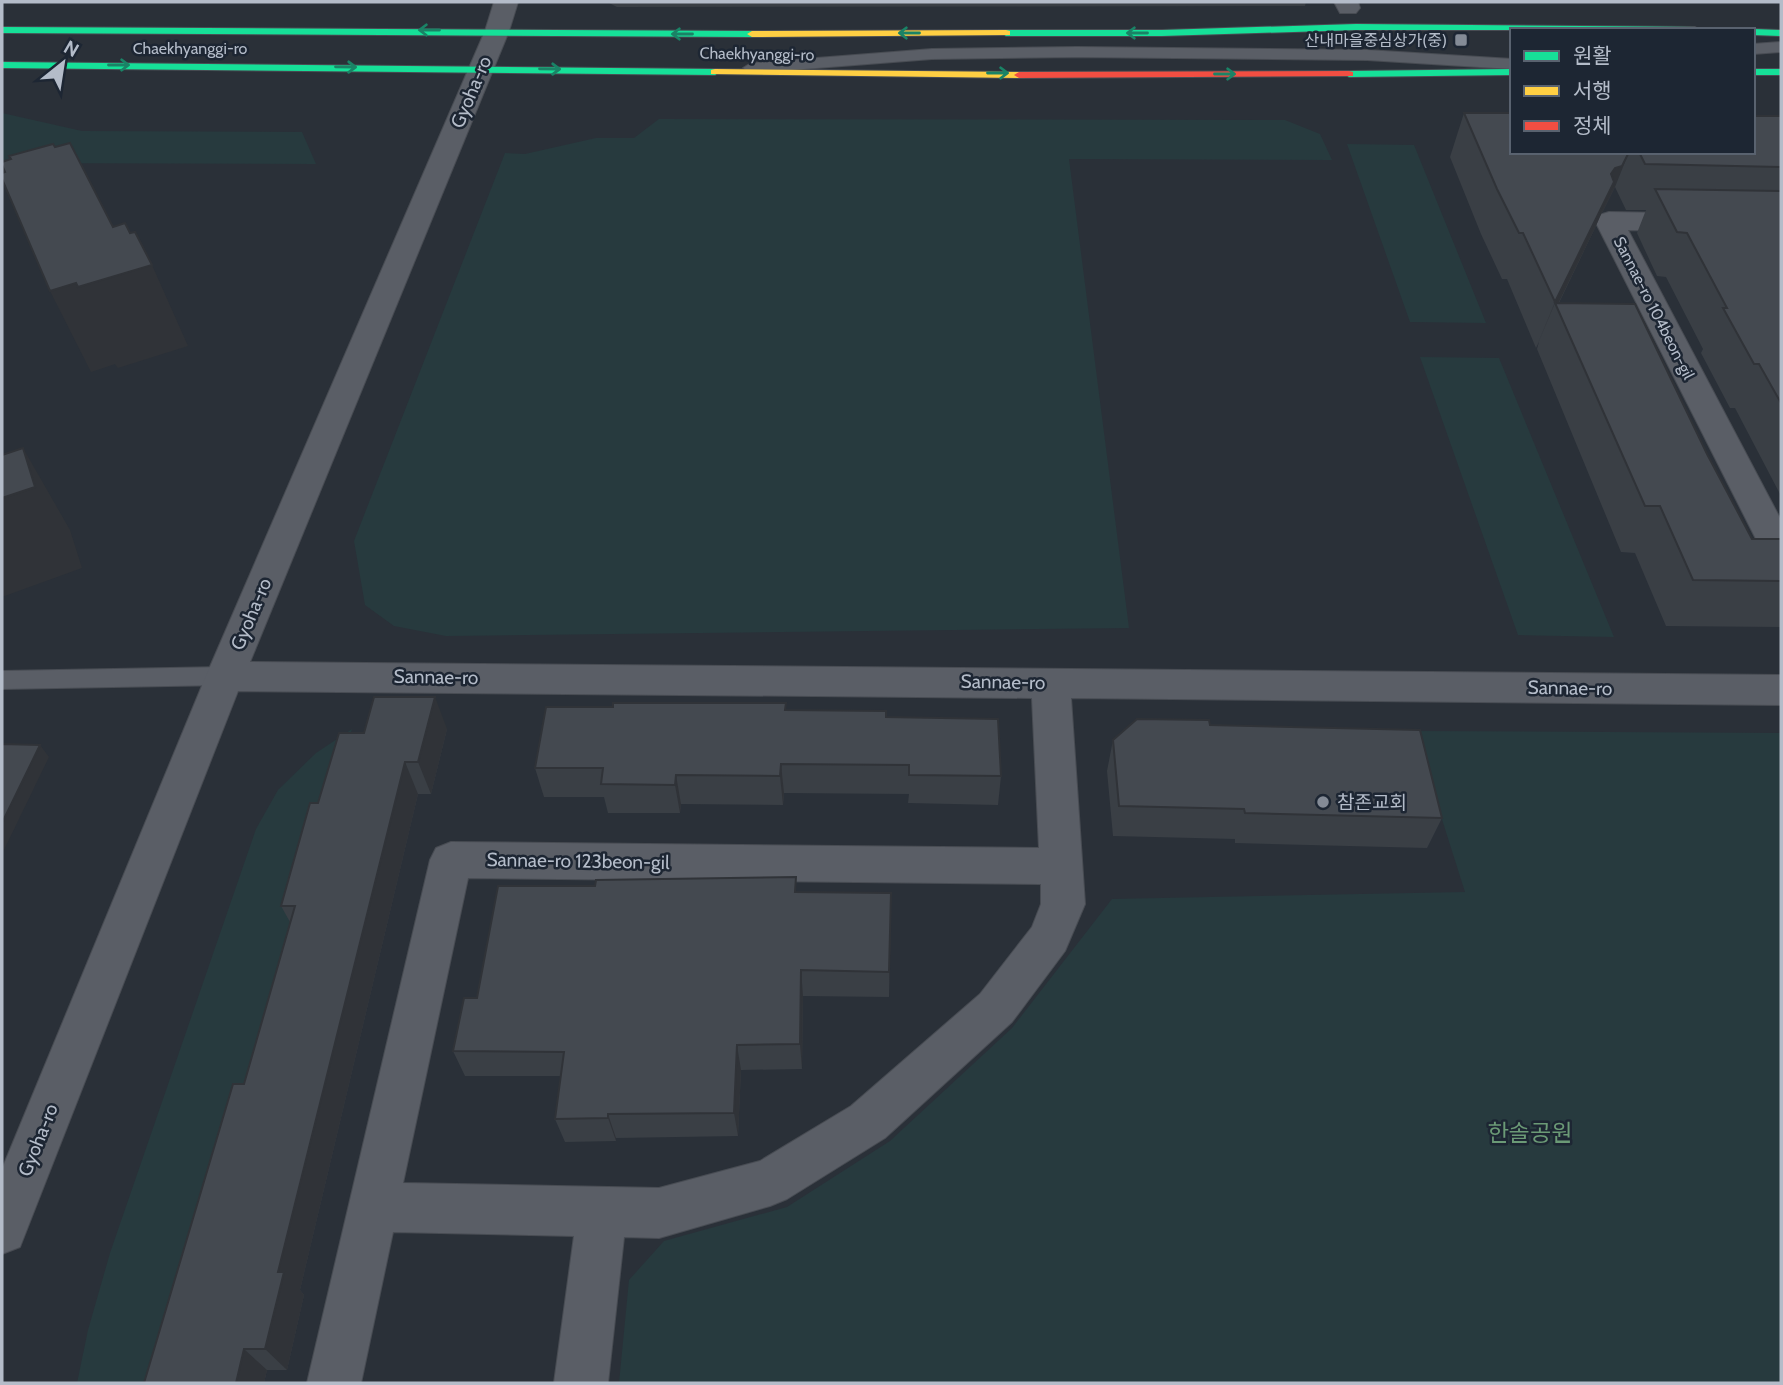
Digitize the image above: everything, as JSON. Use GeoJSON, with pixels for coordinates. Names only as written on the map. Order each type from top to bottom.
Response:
{"type":"FeatureCollection","features":[{"type":"Feature","properties":{"kind":"main road","name":"Chaekhyanggi-ro"},"geometry":{"type":"LineString","coordinates":[[2,30],[497,31],[575,34],[1162,33],[1356,27],[1510,28]]}},
{"type":"Feature","properties":{"kind":"main road"},"geometry":{"type":"LineString","coordinates":[[1755,32],[1781,33]]}},
{"type":"Feature","properties":{"kind":"main road","name":"Chaekhyanggi-ro"},"geometry":{"type":"LineString","coordinates":[[2,65],[1358,75],[1510,72]]}},
{"type":"Feature","properties":{"kind":"main road"},"geometry":{"type":"LineString","coordinates":[[1755,72],[1781,72]]}},
{"type":"Feature","properties":{"kind":"street","name":"Gyoha-ro"},"geometry":{"type":"LineString","coordinates":[[2,1229],[225,676],[497,31],[506,2]]}},
{"type":"Feature","properties":{"kind":"street","name":"Sannae-ro 104beon-gil"},"geometry":{"type":"LineString","coordinates":[[1781,223],[1609,221],[1776,543],[1781,543]]}},
{"type":"Feature","properties":{"kind":"street","name":"Sannae-ro"},"geometry":{"type":"LineString","coordinates":[[225,676],[1781,690]]}},
{"type":"Feature","properties":{"kind":"street"},"geometry":{"type":"LineString","coordinates":[[374,1207],[659,1213],[770,1182],[868,1122],[996,1008],[1050,938],[1063,904],[1051,683]]}},
{"type":"Feature","properties":{"kind":"street","name":"Sannae-ro 123beon-gil"},"geometry":{"type":"LineString","coordinates":[[334,1383],[451,860],[1061,866]]}},
{"type":"Feature","properties":{"kind":"street"},"geometry":{"type":"LineString","coordinates":[[581,1383],[602,1212]]}},
{"type":"Feature","properties":{"kind":"lane"},"geometry":{"type":"LineString","coordinates":[[1162,33],[1364,47],[1510,50]]}},
{"type":"Feature","properties":{"kind":"lane"},"geometry":{"type":"LineString","coordinates":[[1755,49],[1781,47]]}},
{"type":"Feature","properties":{"kind":"lane"},"geometry":{"type":"LineString","coordinates":[[705,71],[932,54],[1077,52],[1367,55],[1510,64]]}},
{"type":"Feature","properties":{"kind":"lane"},"geometry":{"type":"LineString","coordinates":[[2,680],[225,676]]}},
{"type":"Feature","properties":{"kind":"green space"},"geometry":{"type":"Polygon","coordinates":[[[2,113],[82,131],[302,132],[316,164],[2,163],[2,113]]]}},
{"type":"Feature","properties":{"kind":"green space"},"geometry":{"type":"Polygon","coordinates":[[[659,119],[1285,120],[1320,134],[1332,160],[1069,159],[1129,628],[446,636],[394,626],[365,605],[354,541],[505,153],[525,154],[596,138],[634,138],[659,119]]]}},
{"type":"Feature","properties":{"kind":"green space"},"geometry":{"type":"Polygon","coordinates":[[[1347,144],[1414,145],[1486,323],[1410,322],[1347,144]]]}},
{"type":"Feature","properties":{"kind":"green space"},"geometry":{"type":"Polygon","coordinates":[[[1420,357],[1499,358],[1614,637],[1518,635],[1420,357]]]}},
{"type":"Feature","properties":{"kind":"green space"},"geometry":{"type":"Polygon","coordinates":[[[352,729],[157,1383],[77,1383],[88,1330],[110,1253],[256,829],[278,790],[316,753],[352,729]]]}},
{"type":"Feature","properties":{"kind":"green space","name":"한솔공원"},"geometry":{"type":"Polygon","coordinates":[[[1414,731],[1781,733],[1781,1383],[619,1383],[629,1280],[664,1241],[787,1207],[890,1141],[1012,1028],[1112,899],[1465,892],[1414,731]]]}},
{"type":"Feature","properties":{"kind":"building"},"geometry":{"type":"Polygon","coordinates":[[[1464,113],[1510,113],[1510,154],[1628,154],[1622,166],[1615,168],[1611,174],[1614,182],[1555,302],[1523,233],[1519,233],[1464,113]]]}},
{"type":"Feature","properties":{"kind":"building"},"geometry":{"type":"Polygon","coordinates":[[[1755,116],[1781,116],[1781,167],[1645,164],[1640,154],[1755,154],[1755,116]]]}},
{"type":"Feature","properties":{"kind":"building"},"geometry":{"type":"Polygon","coordinates":[[[70,143],[113,227],[125,223],[130,233],[135,232],[152,265],[78,287],[76,283],[50,291],[2,179],[2,173],[5,172],[2,162],[11,159],[9,156],[53,144],[55,147],[70,143]]]}},
{"type":"Feature","properties":{"kind":"building"},"geometry":{"type":"Polygon","coordinates":[[[1655,189],[1781,191],[1781,403],[1759,364],[1754,364],[1723,308],[1727,308],[1687,233],[1677,232],[1655,189]]]}},
{"type":"Feature","properties":{"kind":"building"},"geometry":{"type":"Polygon","coordinates":[[[1555,303],[1635,304],[1707,454],[1752,539],[1781,539],[1781,581],[1693,580],[1660,506],[1645,506],[1555,303]]]}},
{"type":"Feature","properties":{"kind":"building"},"geometry":{"type":"Polygon","coordinates":[[[23,448],[35,487],[2,498],[2,455],[23,448]]]}},
{"type":"Feature","properties":{"kind":"building"},"geometry":{"type":"Polygon","coordinates":[[[374,697],[435,697],[418,762],[405,762],[278,1272],[284,1272],[265,1349],[244,1349],[236,1383],[144,1383],[233,1084],[244,1084],[295,906],[281,906],[310,803],[318,803],[339,733],[364,733],[374,697]]]}},
{"type":"Feature","properties":{"kind":"building"},"geometry":{"type":"Polygon","coordinates":[[[613,703],[786,703],[785,710],[886,711],[886,717],[998,719],[1001,776],[909,775],[909,765],[781,764],[780,776],[676,775],[675,785],[601,784],[603,768],[535,768],[546,707],[613,707],[613,703]]]}},
{"type":"Feature","properties":{"kind":"building"},"geometry":{"type":"Polygon","coordinates":[[[1137,719],[1209,720],[1210,725],[1420,730],[1442,818],[1245,813],[1244,809],[1119,806],[1113,740],[1137,719]]]}},
{"type":"Feature","properties":{"kind":"building"},"geometry":{"type":"Polygon","coordinates":[[[2,744],[40,745],[2,823],[2,744]]]}},
{"type":"Feature","properties":{"kind":"building"},"geometry":{"type":"Polygon","coordinates":[[[796,877],[795,892],[891,893],[889,972],[801,970],[800,1044],[737,1045],[734,1113],[608,1114],[608,1118],[555,1119],[564,1052],[453,1051],[464,998],[477,998],[498,886],[595,886],[596,880],[796,877]]]}},
{"type":"Feature","properties":{"kind":"traffic: fast"},"geometry":{"type":"LineString","coordinates":[[1006,33],[1162,33],[1356,27],[1510,28]]}},
{"type":"Feature","properties":{"kind":"traffic: fast"},"geometry":{"type":"LineString","coordinates":[[2,30],[752,34]]}},
{"type":"Feature","properties":{"kind":"traffic: fast"},"geometry":{"type":"LineString","coordinates":[[1755,32],[1781,33]]}},
{"type":"Feature","properties":{"kind":"traffic: fast"},"geometry":{"type":"LineString","coordinates":[[2,65],[715,72]]}},
{"type":"Feature","properties":{"kind":"traffic: fast"},"geometry":{"type":"LineString","coordinates":[[1349,74],[1510,72]]}},
{"type":"Feature","properties":{"kind":"traffic: fast"},"geometry":{"type":"LineString","coordinates":[[1755,72],[1781,72]]}},
{"type":"Feature","properties":{"kind":"traffic: slow"},"geometry":{"type":"LineString","coordinates":[[752,34],[1006,33]]}},
{"type":"Feature","properties":{"kind":"traffic: slow"},"geometry":{"type":"LineString","coordinates":[[715,72],[1019,75]]}},
{"type":"Feature","properties":{"kind":"traffic: jam"},"geometry":{"type":"LineString","coordinates":[[1019,75],[1349,74]]}},
{"type":"Feature","properties":{"kind":"place","name":"산내마을중심상가(중)"},"geometry":{"type":"Point","coordinates":[1461,40]}},
{"type":"Feature","properties":{"kind":"place","name":"참존교회"},"geometry":{"type":"Point","coordinates":[1323,802]}}]}
